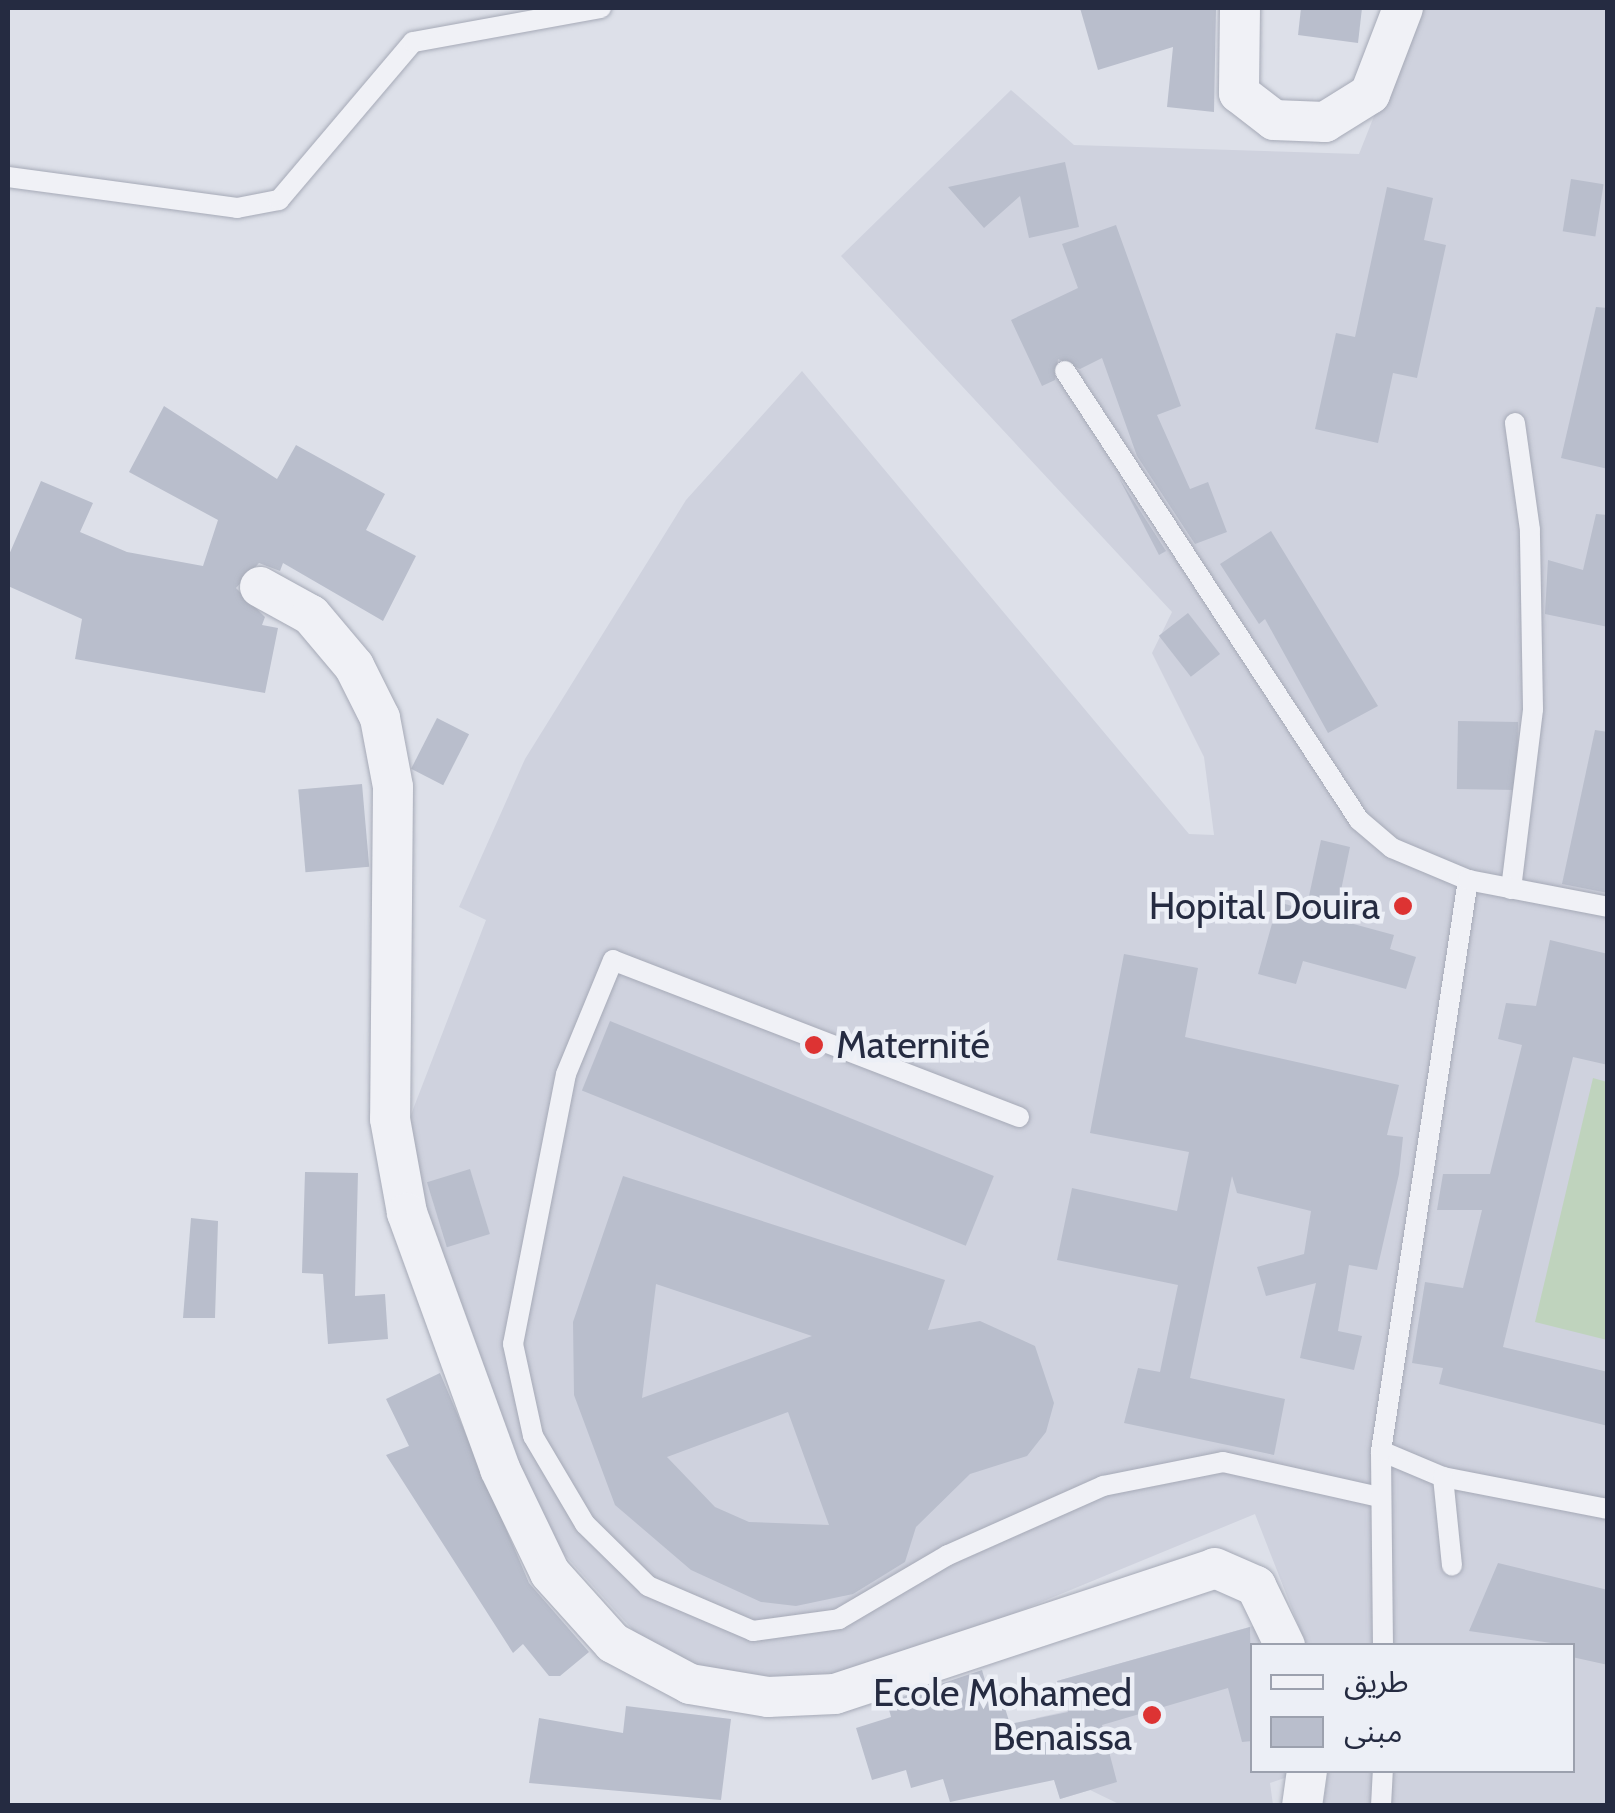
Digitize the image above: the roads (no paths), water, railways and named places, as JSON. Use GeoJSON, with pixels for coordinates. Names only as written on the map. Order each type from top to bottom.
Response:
{"type":"FeatureCollection","features":[{"type":"Feature","properties":{"kind":"street"},"geometry":{"type":"LineString","coordinates":[[1240,8],[1239,93],[1274,120],[1325,122],[1370,94],[1403,8]]}},
{"type":"Feature","properties":{"kind":"street"},"geometry":{"type":"LineString","coordinates":[[260,587],[311,615],[354,666],[380,718],[393,786],[390,1120],[407,1214],[508,1486],[550,1573],[613,1643],[690,1684],[768,1697],[834,1694],[1215,1568],[1256,1586],[1284,1643]]}},
{"type":"Feature","properties":{"kind":"street"},"geometry":{"type":"LineString","coordinates":[[1302,1806],[1307,1773]]}},
{"type":"Feature","properties":{"kind":"lane"},"geometry":{"type":"LineString","coordinates":[[8,177],[237,208],[279,200],[412,42],[601,8]]}},
{"type":"Feature","properties":{"kind":"lane"},"geometry":{"type":"LineString","coordinates":[[1065,371],[1359,820],[1392,848],[1468,880],[1608,906]]}},
{"type":"Feature","properties":{"kind":"lane"},"geometry":{"type":"LineString","coordinates":[[1512,889],[1533,709],[1530,530],[1515,423]]}},
{"type":"Feature","properties":{"kind":"lane"},"geometry":{"type":"LineString","coordinates":[[1383,1643],[1380,1451],[1468,880]]}},
{"type":"Feature","properties":{"kind":"lane"},"geometry":{"type":"LineString","coordinates":[[1019,1117],[612,960],[566,1074],[513,1344],[533,1436],[586,1524],[648,1586],[753,1631],[839,1619],[948,1556],[1103,1486],[1223,1462],[1379,1497]]}},
{"type":"Feature","properties":{"kind":"lane"},"geometry":{"type":"LineString","coordinates":[[1380,1451],[1442,1477],[1608,1510]]}},
{"type":"Feature","properties":{"kind":"lane"},"geometry":{"type":"LineString","coordinates":[[1442,1477],[1452,1566]]}},
{"type":"Feature","properties":{"kind":"lane"},"geometry":{"type":"LineString","coordinates":[[1381,1806],[1383,1773]]}},
{"type":"Feature","properties":{"kind":"place","name":"Hopital Douira"},"geometry":{"type":"Point","coordinates":[1403,906]}},
{"type":"Feature","properties":{"kind":"place","name":"Maternité"},"geometry":{"type":"Point","coordinates":[814,1045]}},
{"type":"Feature","properties":{"kind":"place","name":"Ecole Mohamed Benaissa"},"geometry":{"type":"Point","coordinates":[1152,1715]}}]}
